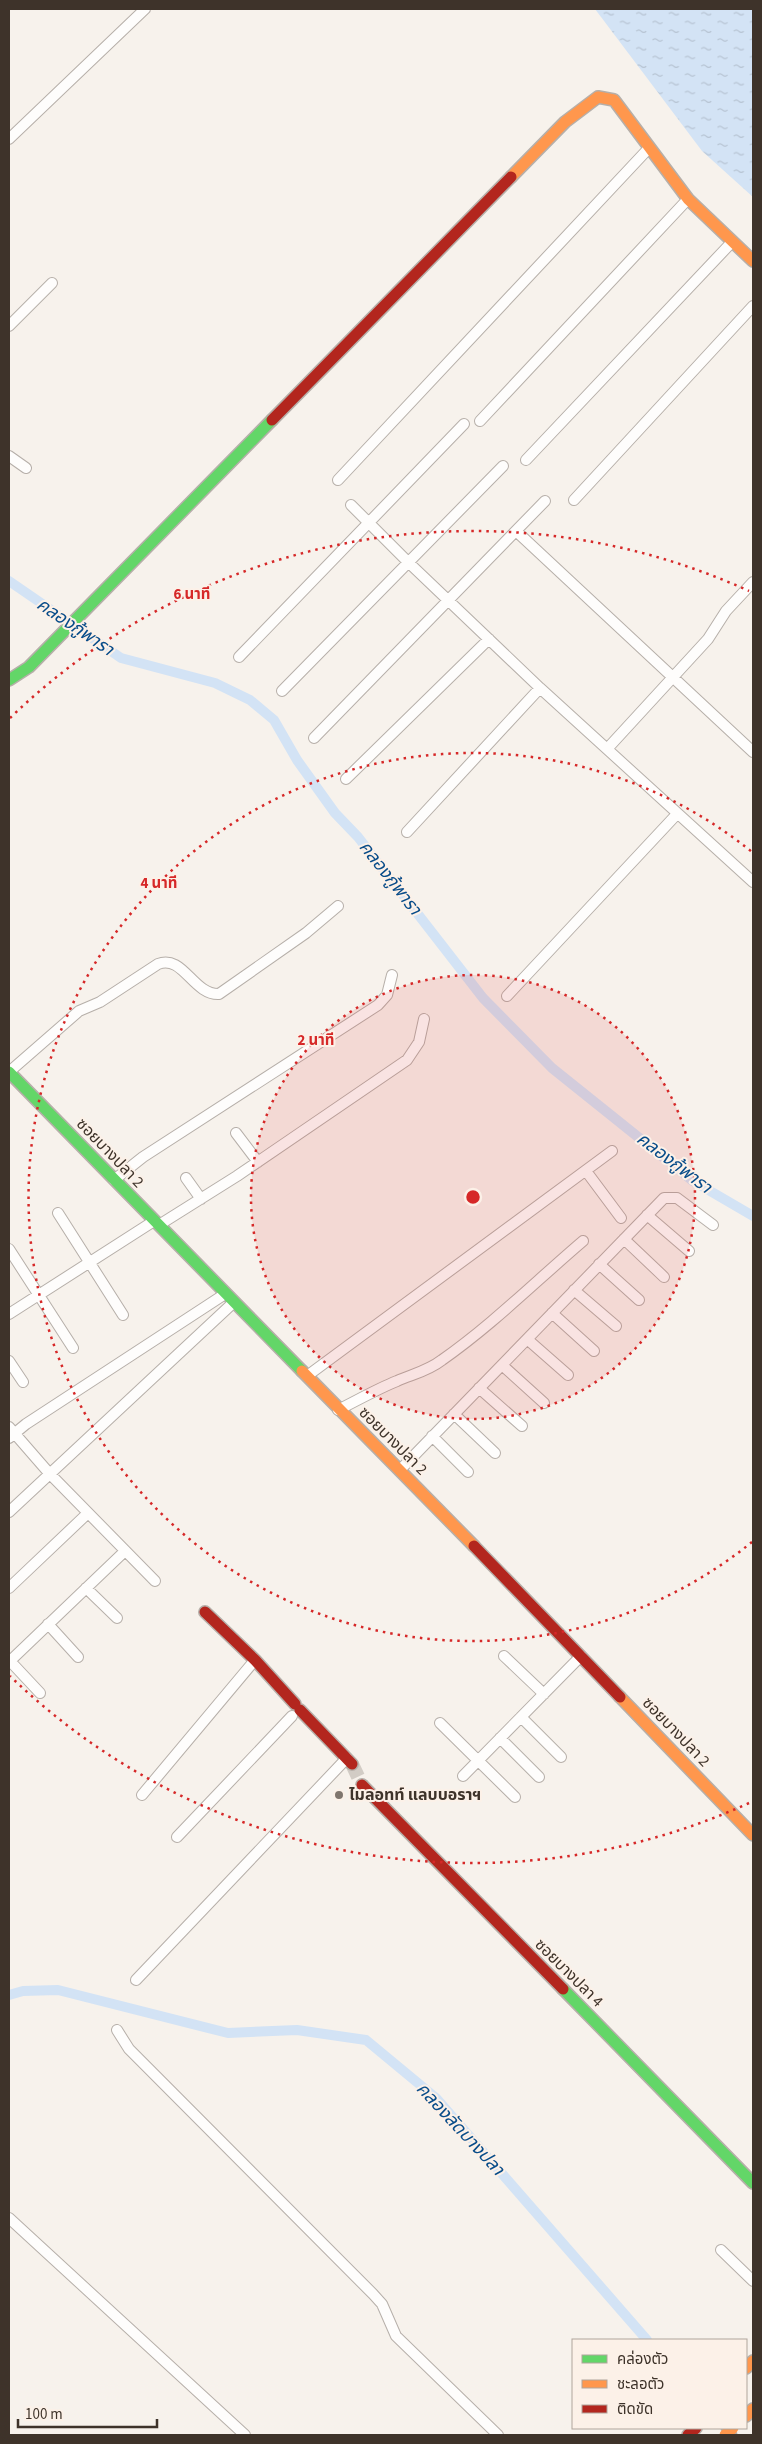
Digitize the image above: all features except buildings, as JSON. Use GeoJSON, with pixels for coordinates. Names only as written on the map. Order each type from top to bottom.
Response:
{"type":"FeatureCollection","features":[{"type":"Feature","properties":{"kind":"street"},"geometry":{"type":"LineString","coordinates":[[9,139],[145,9]]}},
{"type":"Feature","properties":{"kind":"street"},"geometry":{"type":"LineString","coordinates":[[9,680],[29,667],[565,122],[598,97],[614,100],[688,199],[753,261]]}},
{"type":"Feature","properties":{"kind":"street"},"geometry":{"type":"LineString","coordinates":[[338,480],[649,148]]}},
{"type":"Feature","properties":{"kind":"street"},"geometry":{"type":"LineString","coordinates":[[480,422],[688,199]]}},
{"type":"Feature","properties":{"kind":"street"},"geometry":{"type":"LineString","coordinates":[[526,460],[732,242]]}},
{"type":"Feature","properties":{"kind":"street"},"geometry":{"type":"LineString","coordinates":[[9,326],[52,283]]}},
{"type":"Feature","properties":{"kind":"street"},"geometry":{"type":"LineString","coordinates":[[574,500],[753,306]]}},
{"type":"Feature","properties":{"kind":"street"},"geometry":{"type":"LineString","coordinates":[[239,657],[464,424]]}},
{"type":"Feature","properties":{"kind":"street"},"geometry":{"type":"LineString","coordinates":[[9,456],[26,468]]}},
{"type":"Feature","properties":{"kind":"street"},"geometry":{"type":"LineString","coordinates":[[282,692],[503,466]]}},
{"type":"Feature","properties":{"kind":"street"},"geometry":{"type":"LineString","coordinates":[[314,738],[545,501]]}},
{"type":"Feature","properties":{"kind":"street"},"geometry":{"type":"LineString","coordinates":[[352,505],[408,562],[540,688],[607,748],[676,814],[753,882]]}},
{"type":"Feature","properties":{"kind":"street"},"geometry":{"type":"LineString","coordinates":[[516,531],[753,752]]}},
{"type":"Feature","properties":{"kind":"street"},"geometry":{"type":"LineString","coordinates":[[607,748],[708,639],[726,611],[753,582]]}},
{"type":"Feature","properties":{"kind":"street"},"geometry":{"type":"LineString","coordinates":[[346,779],[488,639]]}},
{"type":"Feature","properties":{"kind":"street"},"geometry":{"type":"LineString","coordinates":[[407,832],[540,688]]}},
{"type":"Feature","properties":{"kind":"street"},"geometry":{"type":"LineString","coordinates":[[507,996],[676,814]]}},
{"type":"Feature","properties":{"kind":"street"},"geometry":{"type":"LineString","coordinates":[[9,1072],[79,1011],[100,1002],[158,964],[163,962],[173,963],[201,990],[206,993],[219,994],[306,933],[338,906]]}},
{"type":"Feature","properties":{"kind":"street"},"geometry":{"type":"LineString","coordinates":[[114,1180],[143,1157],[378,1004],[387,995],[392,975]]}},
{"type":"Feature","properties":{"kind":"street"},"geometry":{"type":"LineString","coordinates":[[9,1314],[89,1262],[200,1199],[258,1162],[407,1060],[419,1042],[424,1019]]}},
{"type":"Feature","properties":{"kind":"street","name":"ซอยบางปลา 2"},"geometry":{"type":"LineString","coordinates":[[9,1072],[307,1376],[338,1410],[400,1470],[753,1835]]}},
{"type":"Feature","properties":{"kind":"street"},"geometry":{"type":"LineString","coordinates":[[236,1133],[258,1162]]}},
{"type":"Feature","properties":{"kind":"street"},"geometry":{"type":"LineString","coordinates":[[307,1376],[612,1151]]}},
{"type":"Feature","properties":{"kind":"street"},"geometry":{"type":"LineString","coordinates":[[586,1171],[621,1218]]}},
{"type":"Feature","properties":{"kind":"street"},"geometry":{"type":"LineString","coordinates":[[186,1178],[200,1199]]}},
{"type":"Feature","properties":{"kind":"street"},"geometry":{"type":"LineString","coordinates":[[400,1470],[664,1198],[670,1196],[682,1202],[712,1225]]}},
{"type":"Feature","properties":{"kind":"street"},"geometry":{"type":"LineString","coordinates":[[58,1214],[123,1315]]}},
{"type":"Feature","properties":{"kind":"street"},"geometry":{"type":"LineString","coordinates":[[647,1215],[688,1251]]}},
{"type":"Feature","properties":{"kind":"street"},"geometry":{"type":"LineString","coordinates":[[624,1239],[664,1277]]}},
{"type":"Feature","properties":{"kind":"street"},"geometry":{"type":"LineString","coordinates":[[338,1410],[397,1381],[420,1374],[441,1361],[506,1309],[583,1241]]}},
{"type":"Feature","properties":{"kind":"street"},"geometry":{"type":"LineString","coordinates":[[9,1249],[73,1348]]}},
{"type":"Feature","properties":{"kind":"street"},"geometry":{"type":"LineString","coordinates":[[600,1264],[639,1300]]}},
{"type":"Feature","properties":{"kind":"street"},"geometry":{"type":"LineString","coordinates":[[574,1290],[616,1326]]}},
{"type":"Feature","properties":{"kind":"street"},"geometry":{"type":"LineString","coordinates":[[155,1581],[11,1433],[198,1312],[229,1298]]}},
{"type":"Feature","properties":{"kind":"street"},"geometry":{"type":"LineString","coordinates":[[9,1512],[210,1324],[229,1298]]}},
{"type":"Feature","properties":{"kind":"street"},"geometry":{"type":"LineString","coordinates":[[198,1312],[210,1324]]}},
{"type":"Feature","properties":{"kind":"street"},"geometry":{"type":"LineString","coordinates":[[552,1313],[594,1351]]}},
{"type":"Feature","properties":{"kind":"street"},"geometry":{"type":"LineString","coordinates":[[527,1339],[568,1375]]}},
{"type":"Feature","properties":{"kind":"street"},"geometry":{"type":"LineString","coordinates":[[9,1361],[23,1382]]}},
{"type":"Feature","properties":{"kind":"street"},"geometry":{"type":"LineString","coordinates":[[502,1365],[544,1403]]}},
{"type":"Feature","properties":{"kind":"street"},"geometry":{"type":"LineString","coordinates":[[479,1388],[522,1426]]}},
{"type":"Feature","properties":{"kind":"street"},"geometry":{"type":"LineString","coordinates":[[454,1414],[495,1453]]}},
{"type":"Feature","properties":{"kind":"street"},"geometry":{"type":"LineString","coordinates":[[432,1436],[468,1472]]}},
{"type":"Feature","properties":{"kind":"street"},"geometry":{"type":"LineString","coordinates":[[9,1588],[88,1513]]}},
{"type":"Feature","properties":{"kind":"street"},"geometry":{"type":"LineString","coordinates":[[40,1693],[9,1661],[125,1551]]}},
{"type":"Feature","properties":{"kind":"street"},"geometry":{"type":"LineString","coordinates":[[86,1588],[117,1618]]}},
{"type":"Feature","properties":{"kind":"street"},"geometry":{"type":"LineString","coordinates":[[136,1980],[349,1761],[296,1710],[255,1660],[205,1612]]}},
{"type":"Feature","properties":{"kind":"street"},"geometry":{"type":"LineString","coordinates":[[48,1624],[78,1657]]}},
{"type":"Feature","properties":{"kind":"street"},"geometry":{"type":"LineString","coordinates":[[504,1656],[544,1694]]}},
{"type":"Feature","properties":{"kind":"street"},"geometry":{"type":"LineString","coordinates":[[463,1776],[581,1656]]}},
{"type":"Feature","properties":{"kind":"street"},"geometry":{"type":"LineString","coordinates":[[142,1794],[255,1660]]}},
{"type":"Feature","properties":{"kind":"street"},"geometry":{"type":"LineString","coordinates":[[176,1837],[296,1710]]}},
{"type":"Feature","properties":{"kind":"street"},"geometry":{"type":"LineString","coordinates":[[521,1717],[561,1757]]}},
{"type":"Feature","properties":{"kind":"street"},"geometry":{"type":"LineString","coordinates":[[440,1723],[515,1798]]}},
{"type":"Feature","properties":{"kind":"street"},"geometry":{"type":"LineString","coordinates":[[500,1738],[540,1777]]}},
{"type":"Feature","properties":{"kind":"street","name":"ซอยบางปลา 4"},"geometry":{"type":"LineString","coordinates":[[362,1785],[753,2183]]}},
{"type":"Feature","properties":{"kind":"street"},"geometry":{"type":"LineString","coordinates":[[117,2030],[129,2049],[373,2294],[382,2304],[393,2330],[401,2342],[498,2435]]}},
{"type":"Feature","properties":{"kind":"street"},"geometry":{"type":"LineString","coordinates":[[9,2218],[245,2435]]}},
{"type":"Feature","properties":{"kind":"street"},"geometry":{"type":"LineString","coordinates":[[721,2250],[753,2281]]}},
{"type":"Feature","properties":{"kind":"water"},"geometry":{"type":"Polygon","coordinates":[[[595,9],[753,9],[753,197],[702,151],[595,9]]]}},
{"type":"Feature","properties":{"kind":"waterway","name":"คลองกู้พารา"},"geometry":{"type":"LineString","coordinates":[[9,581],[121,658],[215,683],[250,700],[274,720],[297,760],[335,813],[358,837],[483,998],[552,1068],[693,1181],[753,1216]]}},
{"type":"Feature","properties":{"kind":"waterway","name":"คลองลัดบางปลา"},"geometry":{"type":"LineString","coordinates":[[9,1995],[23,1991],[58,1990],[228,2033],[297,2030],[366,2040],[436,2098],[646,2339]]}},
{"type":"Feature","properties":{"kind":"tunnel"},"geometry":{"type":"LineString","coordinates":[[352,1764],[362,1785]]}},
{"type":"Feature","properties":{"kind":"traffic: fast"},"geometry":{"type":"LineString","coordinates":[[9,680],[29,667],[272,420]]}},
{"type":"Feature","properties":{"kind":"traffic: fast"},"geometry":{"type":"LineString","coordinates":[[9,1072],[302,1371]]}},
{"type":"Feature","properties":{"kind":"traffic: fast"},"geometry":{"type":"LineString","coordinates":[[563,1989],[753,2183]]}},
{"type":"Feature","properties":{"kind":"traffic: slow"},"geometry":{"type":"LineString","coordinates":[[511,177],[565,122],[598,97],[614,100],[688,199],[753,261]]}},
{"type":"Feature","properties":{"kind":"traffic: slow"},"geometry":{"type":"LineString","coordinates":[[302,1371],[474,1546]]}},
{"type":"Feature","properties":{"kind":"traffic: slow"},"geometry":{"type":"LineString","coordinates":[[620,1697],[753,1835]]}},
{"type":"Feature","properties":{"kind":"traffic: slow"},"geometry":{"type":"LineString","coordinates":[[747,2367],[753,2361]]}},
{"type":"Feature","properties":{"kind":"traffic: slow"},"geometry":{"type":"LineString","coordinates":[[747,2415],[753,2409]]}},
{"type":"Feature","properties":{"kind":"traffic: slow"},"geometry":{"type":"LineString","coordinates":[[725,2435],[732,2429]]}},
{"type":"Feature","properties":{"kind":"traffic: jam"},"geometry":{"type":"LineString","coordinates":[[272,420],[511,177]]}},
{"type":"Feature","properties":{"kind":"traffic: jam"},"geometry":{"type":"LineString","coordinates":[[474,1546],[620,1697]]}},
{"type":"Feature","properties":{"kind":"traffic: jam"},"geometry":{"type":"LineString","coordinates":[[205,1612],[255,1660],[295,1704]]}},
{"type":"Feature","properties":{"kind":"traffic: jam"},"geometry":{"type":"LineString","coordinates":[[300,1710],[352,1764]]}},
{"type":"Feature","properties":{"kind":"traffic: jam"},"geometry":{"type":"LineString","coordinates":[[362,1785],[563,1989]]}},
{"type":"Feature","properties":{"kind":"traffic: jam"},"geometry":{"type":"LineString","coordinates":[[688,2435],[695,2429]]}},
{"type":"Feature","properties":{"kind":"place","name":"ไมลอทท์ แลบบอราฯ"},"geometry":{"type":"Point","coordinates":[339,1795]}}]}
